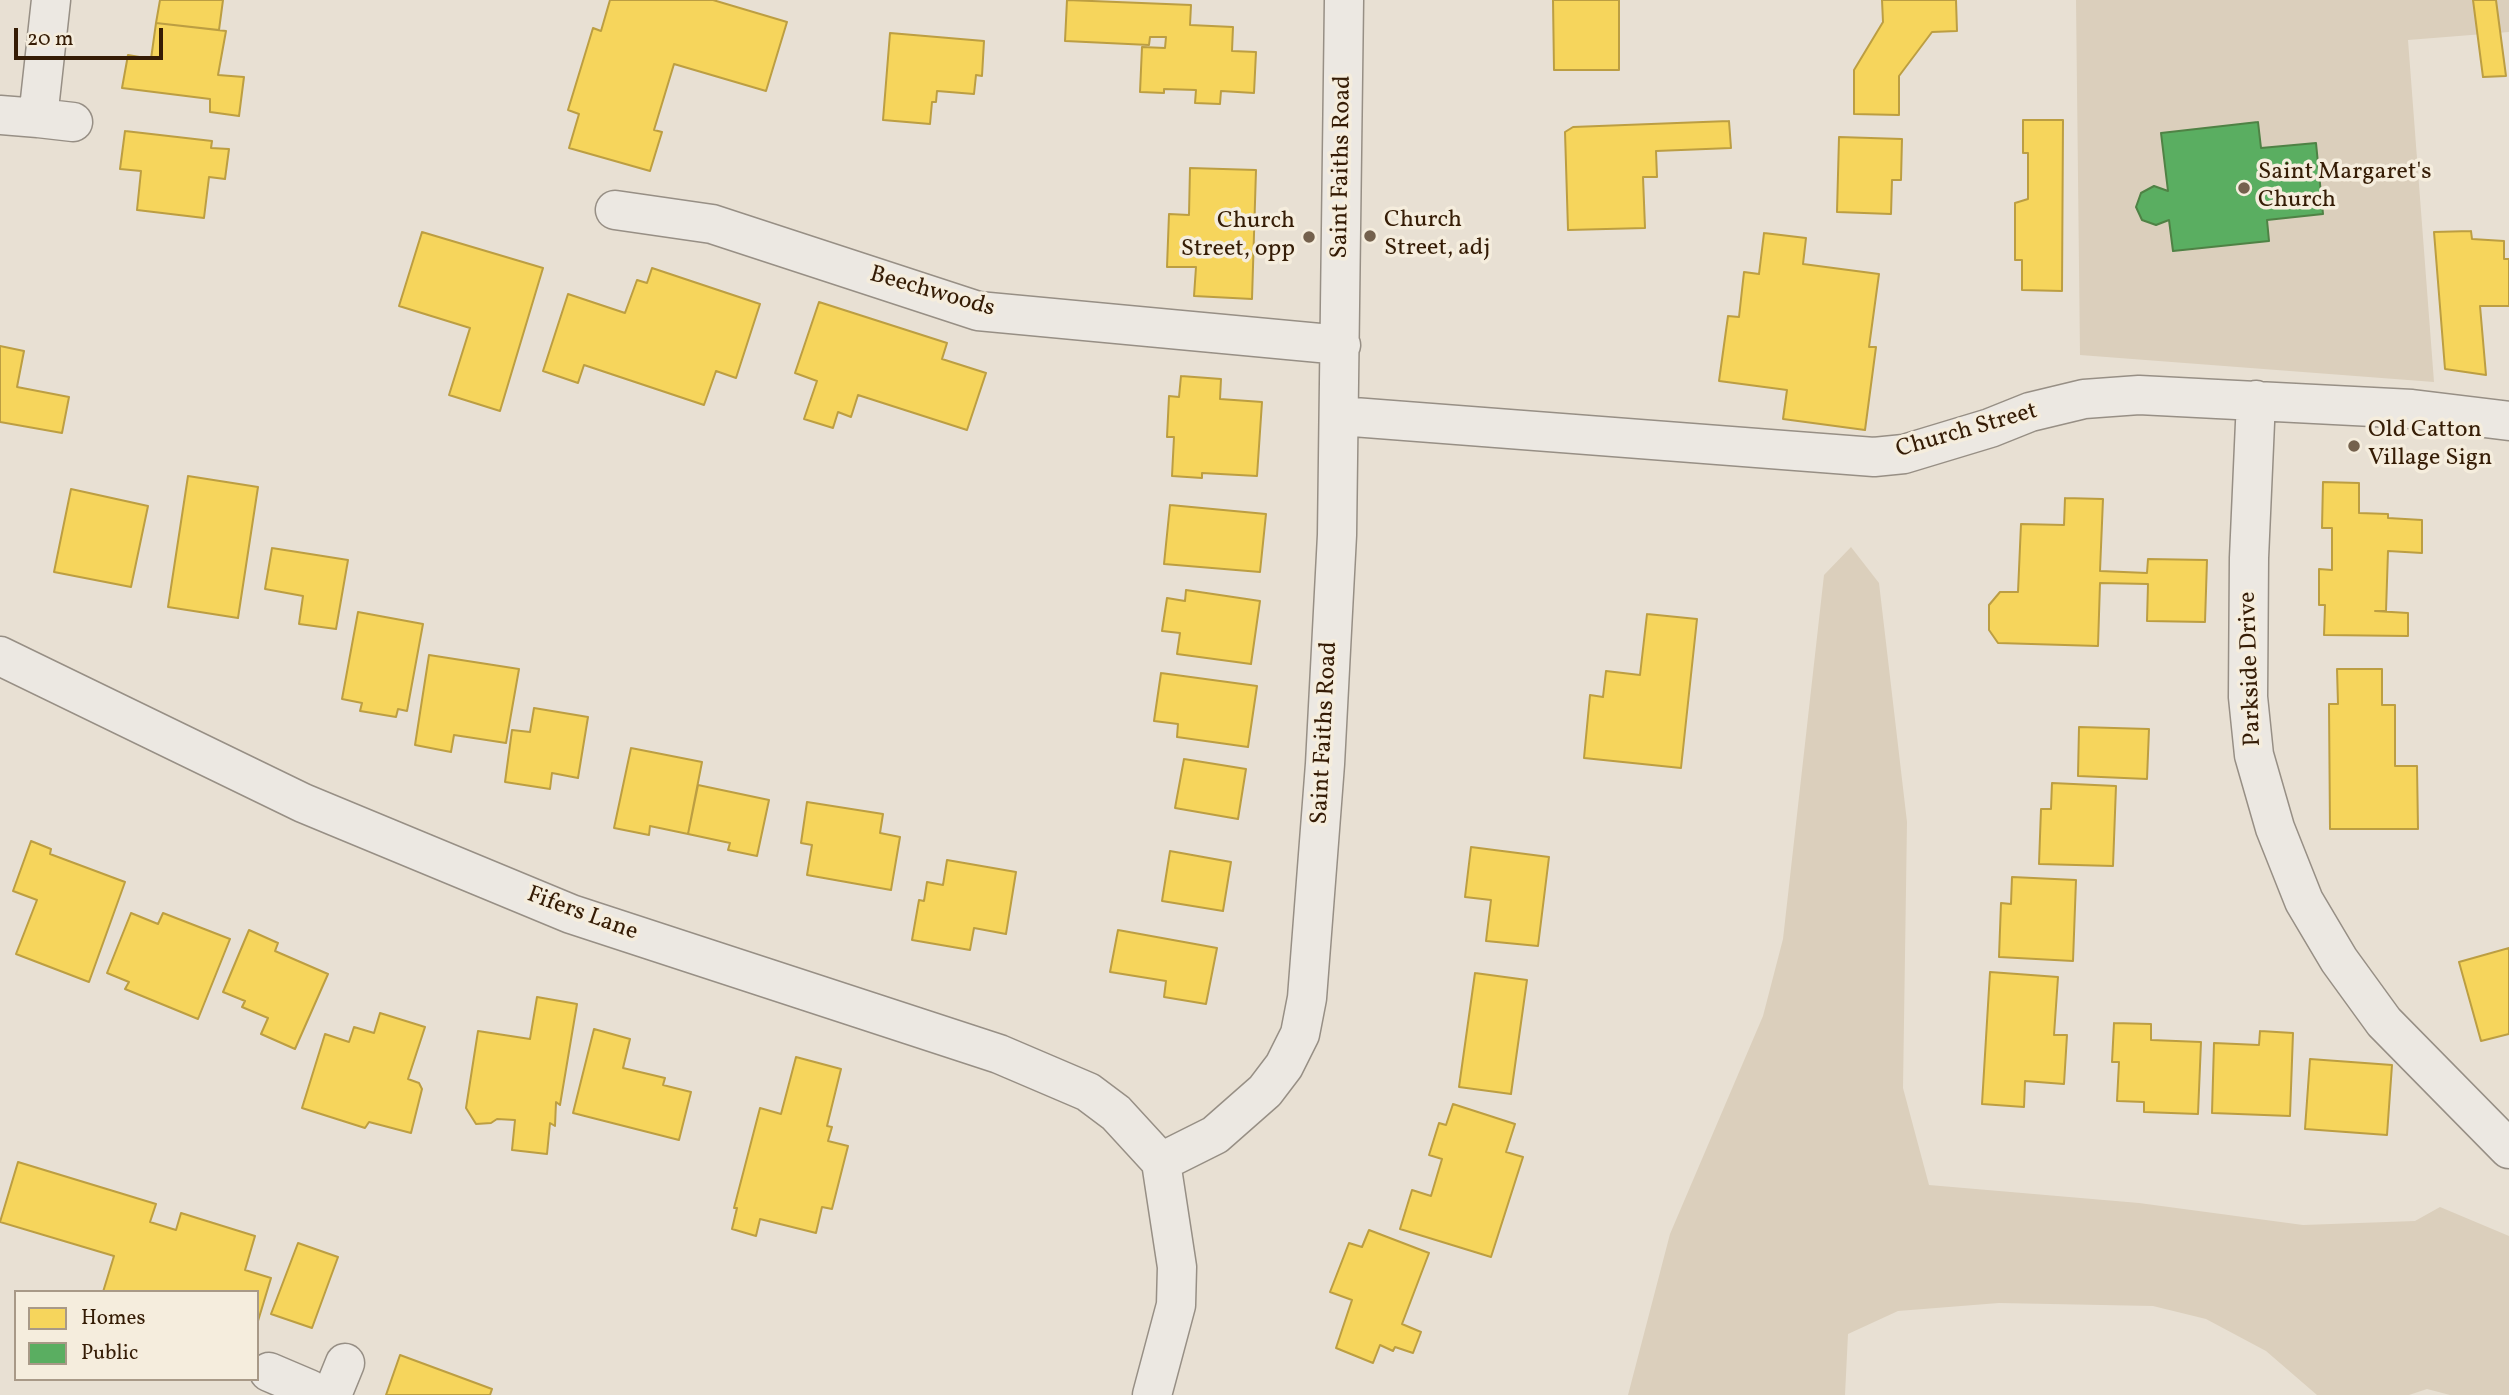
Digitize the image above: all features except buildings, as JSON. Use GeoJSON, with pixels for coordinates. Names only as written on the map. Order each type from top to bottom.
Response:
{"type":"FeatureCollection","features":[{"type":"Feature","properties":{"kind":"street"},"geometry":{"type":"LineString","coordinates":[[0,115],[55,120],[51,0]]}},
{"type":"Feature","properties":{"kind":"street","name":"Saint Faiths Road"},"geometry":{"type":"LineString","coordinates":[[1161,1162],[1214,1135],[1265,1091],[1284,1066],[1300,1034],[1307,998],[1325,764],[1337,535],[1344,0]]}},
{"type":"Feature","properties":{"kind":"street","name":"Beechwoods"},"geometry":{"type":"LineString","coordinates":[[615,210],[712,224],[978,311],[1341,345]]}},
{"type":"Feature","properties":{"kind":"street","name":"Church Street"},"geometry":{"type":"LineString","coordinates":[[1340,416],[1874,457],[1904,454],[1990,428],[2030,412],[2084,399],[2139,396],[2256,400],[2412,409],[2509,421]]}},
{"type":"Feature","properties":{"kind":"street","name":"Parkside Drive"},"geometry":{"type":"LineString","coordinates":[[2256,400],[2249,558],[2248,697],[2254,755],[2275,828],[2304,901],[2346,970],[2384,1022],[2509,1149]]}},
{"type":"Feature","properties":{"kind":"street","name":"Fifers Lane"},"geometry":{"type":"LineString","coordinates":[[0,656],[303,803],[571,914],[999,1054],[1088,1092],[1116,1113],[1161,1162]]}},
{"type":"Feature","properties":{"kind":"street"},"geometry":{"type":"LineString","coordinates":[[1152,1395],[1176,1305],[1177,1267],[1161,1162]]}},
{"type":"Feature","properties":{"kind":"street"},"geometry":{"type":"LineString","coordinates":[[269,1372],[309,1389],[316,1395]]}},
{"type":"Feature","properties":{"kind":"shaded area"},"geometry":{"type":"Polygon","coordinates":[[[2076,0],[2509,0],[2509,32],[2408,40],[2434,382],[2080,355],[2076,0]],[[2258,122],[2161,133],[2168,191],[2154,186],[2141,193],[2143,220],[2156,225],[2169,220],[2269,241],[2267,220],[2323,214],[2316,143],[2261,148],[2258,122]]]}},
{"type":"Feature","properties":{"kind":"shaded area"},"geometry":{"type":"Polygon","coordinates":[[[1851,547],[1879,583],[1907,822],[1903,1088],[1929,1185],[2139,1203],[2303,1225],[2415,1221],[2440,1207],[2509,1236],[2509,1395],[2450,1395],[2427,1389],[2409,1395],[2317,1395],[2266,1351],[2206,1319],[2153,1306],[1999,1303],[1898,1311],[1848,1334],[1845,1395],[1628,1395],[1670,1234],[1763,1016],[1783,939],[1824,575],[1851,547]]]}},
{"type":"Feature","properties":{"kind":"place","name":"Saint Margaret's Church"},"geometry":{"type":"Point","coordinates":[2244,188]}},
{"type":"Feature","properties":{"kind":"place","name":"Church Street, adj"},"geometry":{"type":"Point","coordinates":[1370,236]}},
{"type":"Feature","properties":{"kind":"place","name":"Church Street, opp"},"geometry":{"type":"Point","coordinates":[1309,237]}},
{"type":"Feature","properties":{"kind":"place","name":"Old Catton Village Sign"},"geometry":{"type":"Point","coordinates":[2354,446]}}]}
